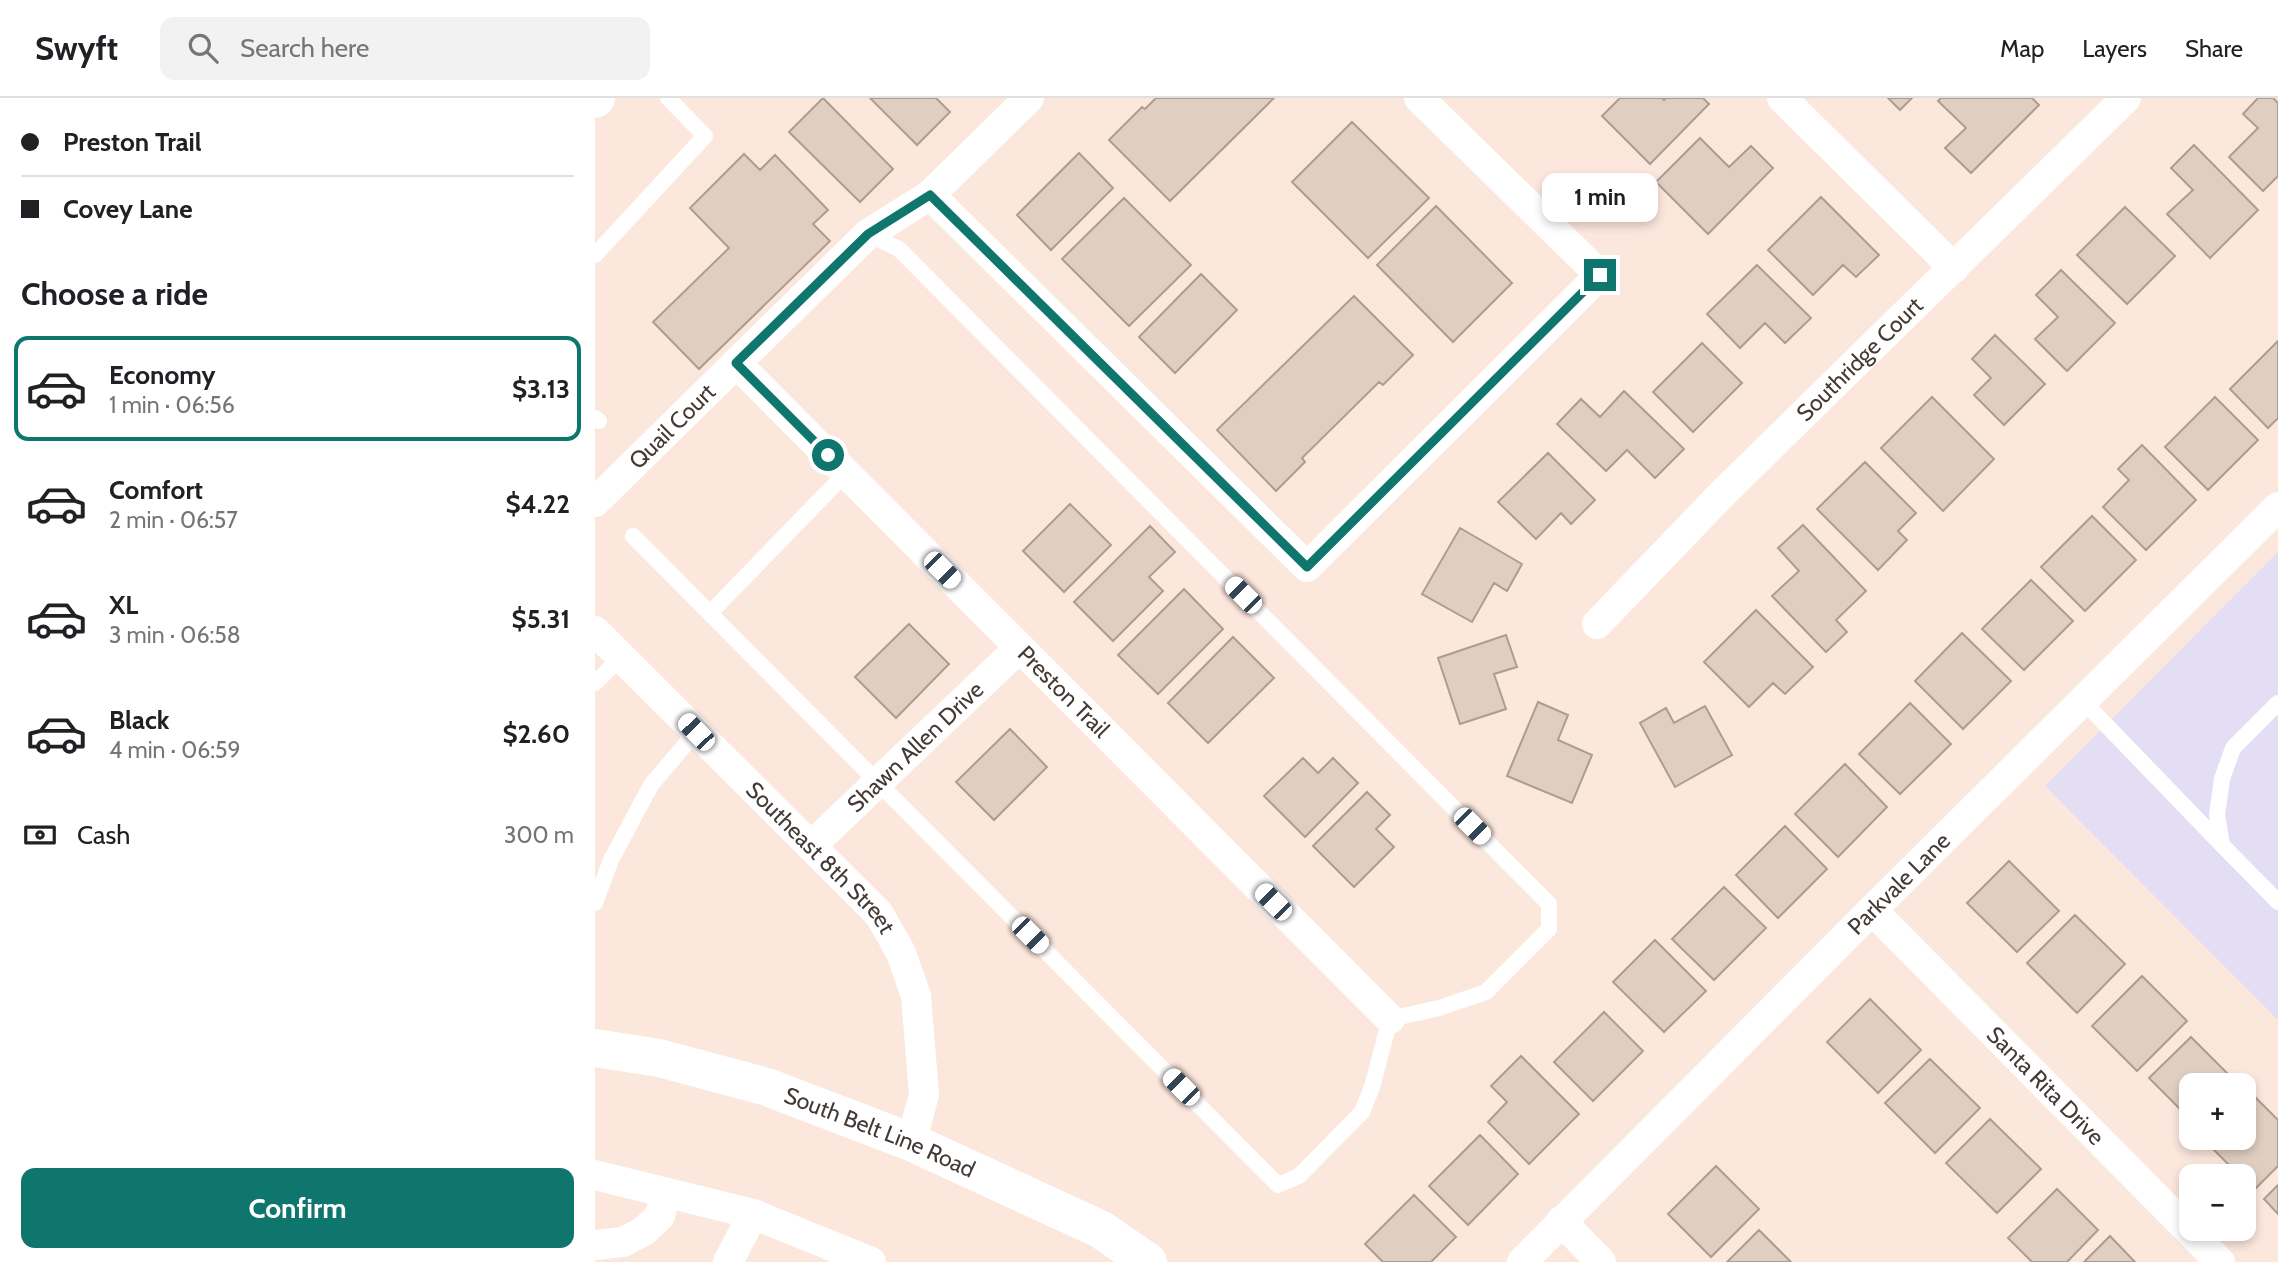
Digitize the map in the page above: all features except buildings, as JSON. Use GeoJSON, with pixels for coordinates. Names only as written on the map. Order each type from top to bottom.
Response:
{"type":"FeatureCollection","features":[{"type":"Feature","properties":{"kind":"main road","name":"South Belt Line Road"},"geometry":{"type":"LineString","coordinates":[[595,1048],[659,1058],[767,1087],[911,1142],[1100,1229],[1148,1262]]}},
{"type":"Feature","properties":{"kind":"street","name":"Quail Court"},"geometry":{"type":"LineString","coordinates":[[595,502],[868,234],[930,195],[1029,98]]}},
{"type":"Feature","properties":{"kind":"street"},"geometry":{"type":"LineString","coordinates":[[930,195],[1307,567],[1600,275],[1419,98]]}},
{"type":"Feature","properties":{"kind":"street"},"geometry":{"type":"LineString","coordinates":[[1782,98],[1954,268]]}},
{"type":"Feature","properties":{"kind":"street","name":"Southridge Court"},"geometry":{"type":"LineString","coordinates":[[1597,624],[1723,493],[2126,98]]}},
{"type":"Feature","properties":{"kind":"street","name":"Preston Trail"},"geometry":{"type":"LineString","coordinates":[[736,363],[1390,1019]]}},
{"type":"Feature","properties":{"kind":"street","name":"Parkvale Lane"},"geometry":{"type":"LineString","coordinates":[[1522,1262],[2278,507]]}},
{"type":"Feature","properties":{"kind":"street","name":"Southeast 8th Street"},"geometry":{"type":"LineString","coordinates":[[595,631],[879,914],[901,953],[916,996],[924,1095],[911,1142]]}},
{"type":"Feature","properties":{"kind":"street","name":"Shawn Allen Drive"},"geometry":{"type":"LineString","coordinates":[[811,846],[1019,648]]}},
{"type":"Feature","properties":{"kind":"street","name":"Santa Rita Drive"},"geometry":{"type":"LineString","coordinates":[[1872,910],[2220,1262]]}},
{"type":"Feature","properties":{"kind":"street"},"geometry":{"type":"LineString","coordinates":[[595,1175],[753,1214],[862,1260]]}},
{"type":"Feature","properties":{"kind":"street"},"geometry":{"type":"LineString","coordinates":[[595,1245],[623,1242],[643,1231],[660,1216],[665,1193]]}},
{"type":"Feature","properties":{"kind":"street"},"geometry":{"type":"LineString","coordinates":[[728,1262],[753,1214]]}},
{"type":"Feature","properties":{"kind":"street"},"geometry":{"type":"LineString","coordinates":[[1561,1221],[1601,1262]]}},
{"type":"Feature","properties":{"kind":"lane"},"geometry":{"type":"LineString","coordinates":[[595,255],[705,136],[668,98]]}},
{"type":"Feature","properties":{"kind":"lane"},"geometry":{"type":"LineString","coordinates":[[633,536],[1278,1185],[1299,1176],[1362,1112],[1390,1019],[1439,1008],[1486,992],[1549,929],[1549,904],[898,249],[868,234]]}},
{"type":"Feature","properties":{"kind":"lane"},"geometry":{"type":"LineString","coordinates":[[710,613],[846,473]]}},
{"type":"Feature","properties":{"kind":"lane"},"geometry":{"type":"LineString","coordinates":[[595,683],[621,657]]}},
{"type":"Feature","properties":{"kind":"lane"},"geometry":{"type":"LineString","coordinates":[[2083,701],[2278,902]]}},
{"type":"Feature","properties":{"kind":"lane"},"geometry":{"type":"LineString","coordinates":[[2222,845],[2217,815],[2222,779],[2233,748],[2278,703]]}},
{"type":"Feature","properties":{"kind":"lane"},"geometry":{"type":"LineString","coordinates":[[595,903],[611,860],[651,785],[696,732]]}},
{"type":"Feature","properties":{"kind":"shaded area"},"geometry":{"type":"Polygon","coordinates":[[[2278,552],[2278,1020],[2045,786],[2278,552]]]}},
{"type":"Feature","properties":{"kind":"route"},"geometry":{"type":"LineString","coordinates":[[828,455],[736,363],[868,234],[930,195],[1307,567],[1600,275]]}}]}
